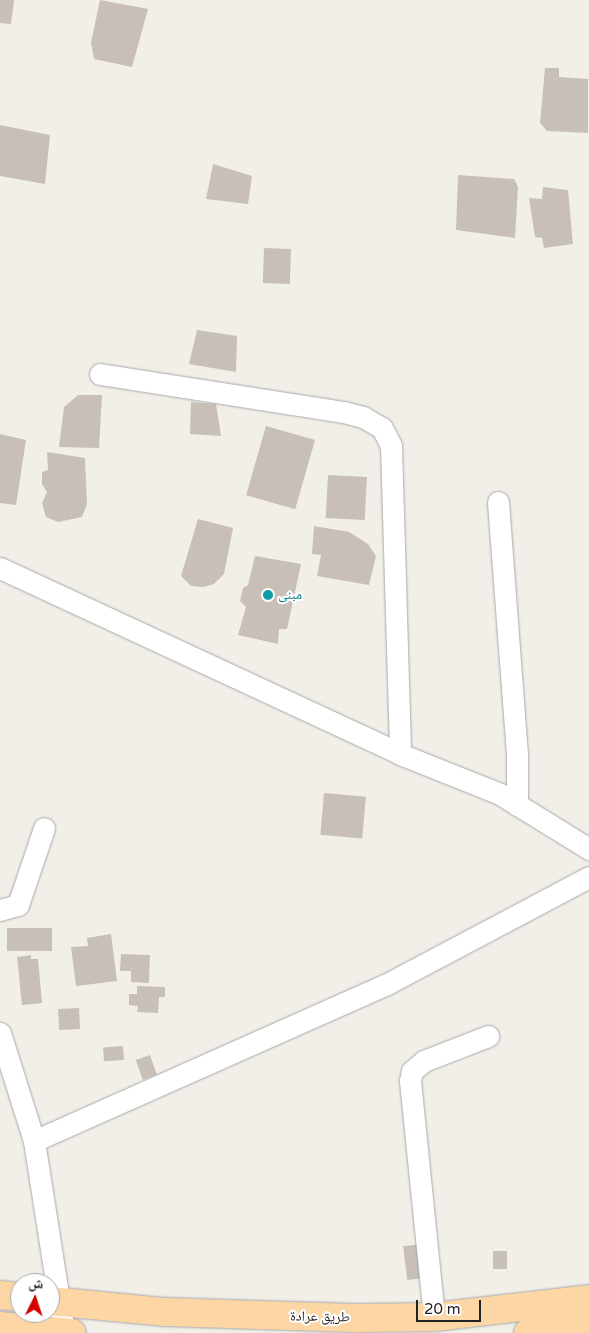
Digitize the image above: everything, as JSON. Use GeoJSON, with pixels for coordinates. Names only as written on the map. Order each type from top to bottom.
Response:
{"type":"FeatureCollection","features":[{"type":"Feature","properties":{"kind":"main road","name":"طريق عرادة"},"geometry":{"type":"LineString","coordinates":[[60,1301],[277,1317],[434,1317],[589,1299]]}},
{"type":"Feature","properties":{"kind":"main road"},"geometry":{"type":"LineString","coordinates":[[0,1326],[66,1333]]}},
{"type":"Feature","properties":{"kind":"main road"},"geometry":{"type":"LineString","coordinates":[[528,1333],[589,1327]]}},
{"type":"Feature","properties":{"kind":"street"},"geometry":{"type":"LineString","coordinates":[[100,374],[344,412],[363,418],[382,428],[391,446],[400,754]]}},
{"type":"Feature","properties":{"kind":"street"},"geometry":{"type":"LineString","coordinates":[[498,502],[517,754],[516,805]]}},
{"type":"Feature","properties":{"kind":"street"},"geometry":{"type":"LineString","coordinates":[[0,568],[400,754],[500,794],[589,849]]}},
{"type":"Feature","properties":{"kind":"street"},"geometry":{"type":"LineString","coordinates":[[0,910],[18,905],[44,828]]}},
{"type":"Feature","properties":{"kind":"street"},"geometry":{"type":"LineString","coordinates":[[34,1141],[385,985],[589,877]]}},
{"type":"Feature","properties":{"kind":"street"},"geometry":{"type":"LineString","coordinates":[[0,1033],[34,1141],[51,1273]]}},
{"type":"Feature","properties":{"kind":"street"},"geometry":{"type":"LineString","coordinates":[[434,1317],[410,1081],[412,1071],[424,1061],[488,1036]]}},
{"type":"Feature","properties":{"kind":"street"},"geometry":{"type":"LineString","coordinates":[[60,1316],[66,1333]]}},
{"type":"Feature","properties":{"kind":"building"},"geometry":{"type":"Polygon","coordinates":[[[0,0],[14,0],[11,24],[0,23],[0,0]]]}},
{"type":"Feature","properties":{"kind":"building"},"geometry":{"type":"Polygon","coordinates":[[[100,0],[148,9],[132,67],[94,59],[91,43],[100,0]]]}},
{"type":"Feature","properties":{"kind":"building"},"geometry":{"type":"Polygon","coordinates":[[[545,68],[559,68],[559,77],[588,79],[588,133],[547,131],[540,123],[545,68]]]}},
{"type":"Feature","properties":{"kind":"building"},"geometry":{"type":"Polygon","coordinates":[[[0,125],[50,135],[45,184],[0,176],[0,125]]]}},
{"type":"Feature","properties":{"kind":"building"},"geometry":{"type":"Polygon","coordinates":[[[213,164],[252,176],[248,204],[206,199],[213,164]]]}},
{"type":"Feature","properties":{"kind":"building"},"geometry":{"type":"Polygon","coordinates":[[[458,175],[514,179],[518,187],[515,238],[456,230],[458,175]]]}},
{"type":"Feature","properties":{"kind":"building"},"geometry":{"type":"Polygon","coordinates":[[[543,187],[568,190],[573,244],[544,248],[542,238],[535,237],[529,198],[542,199],[543,187]]]}},
{"type":"Feature","properties":{"kind":"building"},"geometry":{"type":"Polygon","coordinates":[[[264,248],[291,249],[290,284],[263,283],[264,248]]]}},
{"type":"Feature","properties":{"kind":"building"},"geometry":{"type":"Polygon","coordinates":[[[197,330],[237,336],[236,372],[189,364],[197,330]]]}},
{"type":"Feature","properties":{"kind":"building"},"geometry":{"type":"Polygon","coordinates":[[[78,395],[102,395],[99,448],[59,447],[64,407],[78,395]]]}},
{"type":"Feature","properties":{"kind":"building"},"geometry":{"type":"Polygon","coordinates":[[[191,402],[216,404],[221,436],[190,434],[191,402]]]}},
{"type":"Feature","properties":{"kind":"building"},"geometry":{"type":"Polygon","coordinates":[[[266,426],[315,440],[295,509],[246,495],[266,426]]]}},
{"type":"Feature","properties":{"kind":"building"},"geometry":{"type":"Polygon","coordinates":[[[0,434],[26,440],[16,505],[0,503],[0,434]]]}},
{"type":"Feature","properties":{"kind":"building"},"geometry":{"type":"Polygon","coordinates":[[[47,452],[85,458],[87,504],[82,517],[58,522],[46,517],[42,503],[47,492],[42,484],[42,472],[48,470],[47,452]]]}},
{"type":"Feature","properties":{"kind":"building"},"geometry":{"type":"Polygon","coordinates":[[[328,475],[367,477],[365,520],[326,518],[328,475]]]}},
{"type":"Feature","properties":{"kind":"building"},"geometry":{"type":"Polygon","coordinates":[[[198,519],[233,528],[224,574],[214,584],[203,587],[191,586],[181,576],[198,519]]]}},
{"type":"Feature","properties":{"kind":"building","name":"مبنى"},"geometry":{"type":"Polygon","coordinates":[[[314,526],[349,532],[368,544],[376,556],[369,585],[317,576],[321,555],[312,554],[314,526]]]}},
{"type":"Feature","properties":{"kind":"building","name":"مبنى"},"geometry":{"type":"Polygon","coordinates":[[[255,556],[301,564],[287,629],[279,629],[278,644],[238,635],[246,607],[240,601],[243,588],[248,585],[255,556]]]}},
{"type":"Feature","properties":{"kind":"building"},"geometry":{"type":"Polygon","coordinates":[[[324,793],[366,797],[362,839],[320,835],[324,793]]]}},
{"type":"Feature","properties":{"kind":"building"},"geometry":{"type":"Polygon","coordinates":[[[7,928],[52,928],[52,951],[7,951],[7,928]]]}},
{"type":"Feature","properties":{"kind":"building"},"geometry":{"type":"Polygon","coordinates":[[[111,934],[117,981],[76,986],[71,947],[88,946],[87,938],[111,934]]]}},
{"type":"Feature","properties":{"kind":"building"},"geometry":{"type":"Polygon","coordinates":[[[121,954],[150,955],[149,983],[131,982],[131,971],[120,971],[121,954]]]}},
{"type":"Feature","properties":{"kind":"building"},"geometry":{"type":"Polygon","coordinates":[[[31,955],[31,959],[38,959],[42,1003],[22,1005],[17,957],[31,955]]]}},
{"type":"Feature","properties":{"kind":"building"},"geometry":{"type":"Polygon","coordinates":[[[137,986],[165,987],[165,997],[159,997],[158,1013],[137,1012],[138,1006],[129,1005],[129,994],[137,994],[137,986]]]}},
{"type":"Feature","properties":{"kind":"building"},"geometry":{"type":"Polygon","coordinates":[[[79,1008],[80,1029],[59,1030],[58,1009],[79,1008]]]}},
{"type":"Feature","properties":{"kind":"building"},"geometry":{"type":"Polygon","coordinates":[[[123,1046],[124,1060],[104,1061],[103,1047],[123,1046]]]}},
{"type":"Feature","properties":{"kind":"building"},"geometry":{"type":"Polygon","coordinates":[[[150,1055],[157,1075],[143,1080],[136,1060],[150,1055]]]}},
{"type":"Feature","properties":{"kind":"building"},"geometry":{"type":"Polygon","coordinates":[[[422,1244],[426,1278],[407,1280],[403,1246],[422,1244]]]}},
{"type":"Feature","properties":{"kind":"building"},"geometry":{"type":"Polygon","coordinates":[[[493,1251],[507,1251],[507,1269],[493,1269],[493,1251]]]}},
{"type":"Feature","properties":{"kind":"place","name":"مبنى"},"geometry":{"type":"Point","coordinates":[268,595]}}]}
